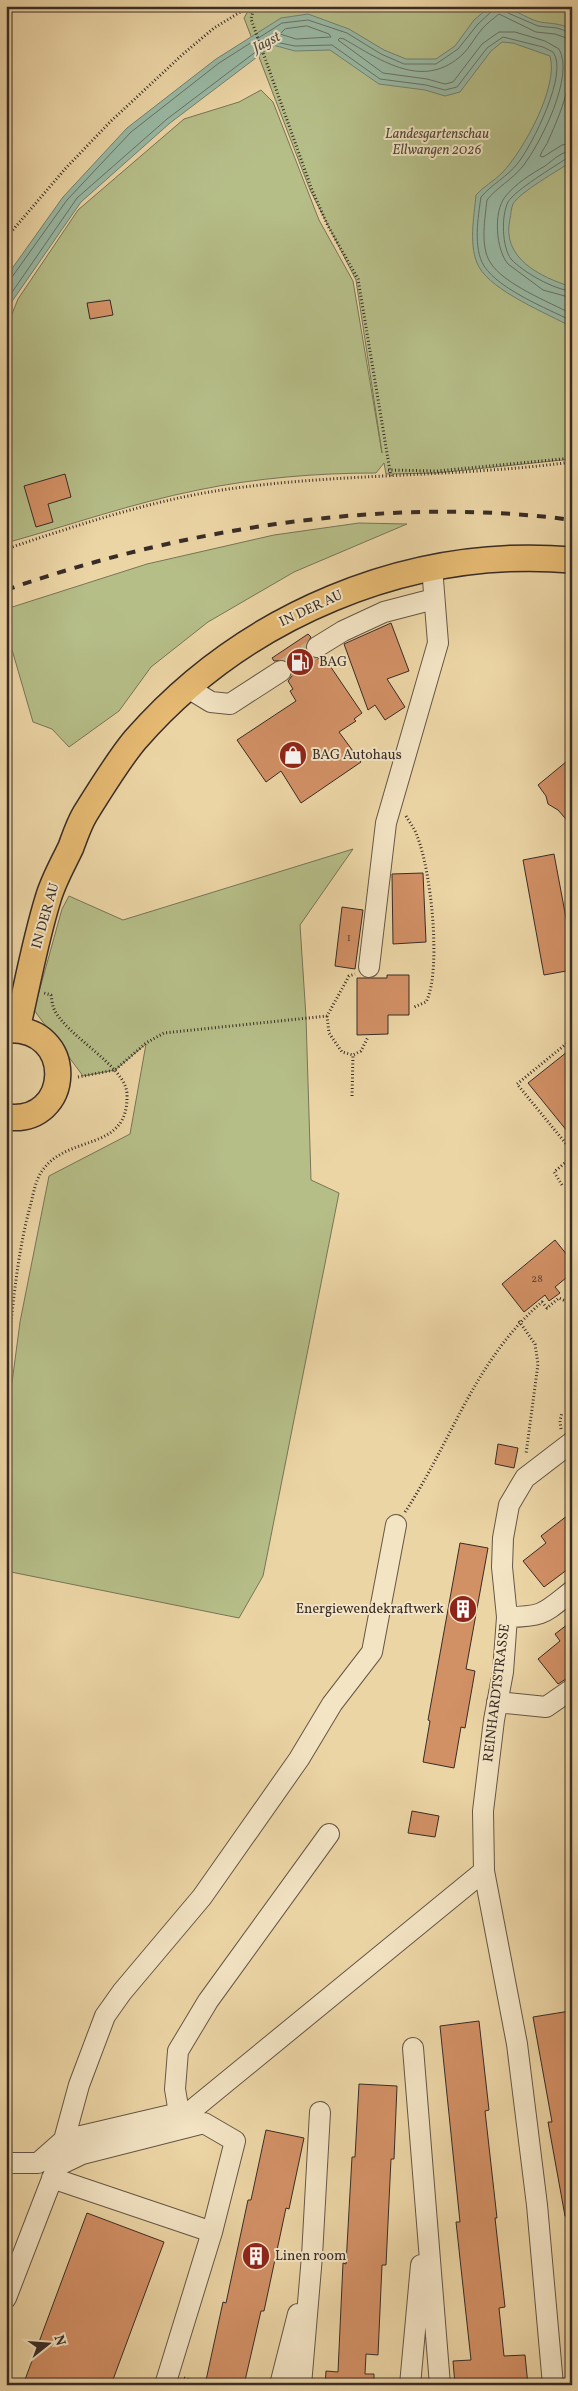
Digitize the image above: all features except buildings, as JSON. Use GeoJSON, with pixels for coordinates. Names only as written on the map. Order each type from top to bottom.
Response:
{"type":"FeatureCollection","features":[{"type":"Feature","properties":{"kind":"main road","name":"IN DER AU"},"geometry":{"type":"LineString","coordinates":[[12,1030],[27,989],[48,898],[85,815],[135,741],[188,688],[227,658],[274,626],[332,597],[432,567],[491,558],[534,557],[572,560]]}},
{"type":"Feature","properties":{"kind":"main road"},"geometry":{"type":"LineString","coordinates":[[6,1117],[16,1118],[31,1115],[43,1108],[53,1096],[58,1082],[58,1068],[54,1053],[45,1041],[32,1033],[12,1030]]}},
{"type":"Feature","properties":{"kind":"street"},"geometry":{"type":"LineString","coordinates":[[369,967],[386,823],[438,642],[432,567]]}},
{"type":"Feature","properties":{"kind":"street"},"geometry":{"type":"LineString","coordinates":[[317,647],[343,631],[384,612],[434,599]]}},
{"type":"Feature","properties":{"kind":"street"},"geometry":{"type":"LineString","coordinates":[[188,688],[211,702],[230,704],[281,671]]}},
{"type":"Feature","properties":{"kind":"street","name":"REINHARDTSTRASSE"},"geometry":{"type":"LineString","coordinates":[[553,2385],[537,2205],[517,2044],[484,1862],[483,1811],[497,1702],[503,1672],[507,1617],[502,1567],[503,1538],[509,1505],[525,1478],[572,1442]]}},
{"type":"Feature","properties":{"kind":"street"},"geometry":{"type":"LineString","coordinates":[[64,2140],[79,2085],[105,2016],[122,1992],[202,1897],[299,1759],[332,1704],[372,1652],[396,1525]]}},
{"type":"Feature","properties":{"kind":"street"},"geometry":{"type":"LineString","coordinates":[[507,1617],[534,1617],[548,1611],[572,1591]]}},
{"type":"Feature","properties":{"kind":"street"},"geometry":{"type":"LineString","coordinates":[[497,1702],[546,1707],[572,1690]]}},
{"type":"Feature","properties":{"kind":"street"},"geometry":{"type":"LineString","coordinates":[[178,2113],[175,2089],[178,2051],[208,2001],[329,1834]]}},
{"type":"Feature","properties":{"kind":"street"},"geometry":{"type":"LineString","coordinates":[[6,2163],[38,2162],[64,2140],[192,2110],[484,1862]]}},
{"type":"Feature","properties":{"kind":"street"},"geometry":{"type":"LineString","coordinates":[[413,2048],[440,2385]]}},
{"type":"Feature","properties":{"kind":"street"},"geometry":{"type":"LineString","coordinates":[[302,2385],[320,2112]]}},
{"type":"Feature","properties":{"kind":"street"},"geometry":{"type":"LineString","coordinates":[[6,2298],[57,2166],[82,2154],[204,2124],[235,2141],[212,2232],[165,2385]]}},
{"type":"Feature","properties":{"kind":"street"},"geometry":{"type":"LineString","coordinates":[[52,2178],[212,2232]]}},
{"type":"Feature","properties":{"kind":"street"},"geometry":{"type":"LineString","coordinates":[[410,2385],[426,2210]]}},
{"type":"Feature","properties":{"kind":"street"},"geometry":{"type":"LineString","coordinates":[[280,2385],[312,2256]]}},
{"type":"Feature","properties":{"kind":"path"},"geometry":{"type":"LineString","coordinates":[[259,6],[253,11],[251,19],[312,190],[328,226],[358,280],[388,470],[391,477]]}},
{"type":"Feature","properties":{"kind":"path"},"geometry":{"type":"LineString","coordinates":[[6,238],[65,169],[110,122],[214,28],[242,8],[253,11]]}},
{"type":"Feature","properties":{"kind":"path"},"geometry":{"type":"LineString","coordinates":[[388,470],[437,471],[572,458]]}},
{"type":"Feature","properties":{"kind":"path"},"geometry":{"type":"LineString","coordinates":[[6,549],[177,498],[236,488],[352,478],[518,469],[572,462]]}},
{"type":"Feature","properties":{"kind":"path"},"geometry":{"type":"LineString","coordinates":[[391,807],[406,816],[418,836],[428,878],[434,952],[432,992],[426,1002],[414,1007]]}},
{"type":"Feature","properties":{"kind":"path"},"geometry":{"type":"LineString","coordinates":[[368,1037],[361,1051],[353,1055],[342,1052],[329,1033],[328,1016],[349,976],[369,967]]}},
{"type":"Feature","properties":{"kind":"path"},"geometry":{"type":"LineString","coordinates":[[6,1364],[16,1278],[34,1191],[42,1172],[54,1158],[108,1135],[120,1126],[125,1114],[127,1092],[115,1070],[62,1021],[54,1009],[51,994],[27,989]]}},
{"type":"Feature","properties":{"kind":"path"},"geometry":{"type":"LineString","coordinates":[[58,1082],[115,1070],[146,1043],[164,1032],[328,1016]]}},
{"type":"Feature","properties":{"kind":"path"},"geometry":{"type":"LineString","coordinates":[[572,1039],[516,1084],[572,1151]]}},
{"type":"Feature","properties":{"kind":"path"},"geometry":{"type":"LineString","coordinates":[[352,1096],[353,1055]]}},
{"type":"Feature","properties":{"kind":"path"},"geometry":{"type":"LineString","coordinates":[[562,1185],[554,1172],[572,1157]]}},
{"type":"Feature","properties":{"kind":"path"},"geometry":{"type":"LineString","coordinates":[[396,1525],[418,1492],[481,1373],[519,1321],[542,1302],[547,1308],[558,1298],[572,1304]]}},
{"type":"Feature","properties":{"kind":"path"},"geometry":{"type":"LineString","coordinates":[[519,1321],[530,1334],[537,1354],[538,1364],[525,1455],[531,1474]]}},
{"type":"Feature","properties":{"kind":"green space","name":"Landesgartenschau Ellwangen 2026"},"geometry":{"type":"Polygon","coordinates":[[[251,6],[572,6],[572,459],[437,473],[386,474],[384,463],[376,473],[309,475],[242,482],[150,501],[6,543],[6,329],[18,299],[78,210],[184,119],[239,102],[261,90],[273,102],[319,220],[353,281],[382,453],[356,280],[310,190],[244,18],[251,6]]]}},
{"type":"Feature","properties":{"kind":"green space"},"geometry":{"type":"Polygon","coordinates":[[[359,523],[407,524],[294,572],[208,622],[151,667],[119,711],[69,747],[52,729],[33,722],[6,629],[6,609],[147,564],[274,535],[359,523]]]}},
{"type":"Feature","properties":{"kind":"green space"},"geometry":{"type":"Polygon","coordinates":[[[353,849],[300,925],[306,1017],[311,1180],[339,1193],[263,1576],[239,1618],[6,1571],[6,1428],[20,1322],[49,1176],[130,1134],[146,1044],[115,1070],[83,1076],[34,1010],[62,909],[69,896],[123,920],[353,849]]]}},
{"type":"Feature","properties":{"kind":"water","name":"Jagst"},"geometry":{"type":"Polygon","coordinates":[[[495,6],[507,8],[540,22],[572,29],[572,161],[531,187],[517,199],[512,207],[509,233],[511,245],[526,264],[548,278],[572,287],[572,327],[521,301],[496,285],[479,267],[476,259],[473,232],[476,195],[502,173],[520,150],[544,101],[551,69],[550,56],[513,43],[502,42],[491,51],[460,92],[445,96],[425,90],[379,84],[330,50],[295,51],[273,45],[170,123],[81,202],[6,310],[6,277],[63,197],[127,128],[216,59],[281,18],[308,14],[349,29],[384,50],[406,59],[436,59],[455,46],[474,20],[487,9],[495,6]]]}},
{"type":"Feature","properties":{"kind":"tunnel"},"geometry":{"type":"LineString","coordinates":[[281,671],[317,647]]}},
{"type":"Feature","properties":{"kind":"railway"},"geometry":{"type":"LineString","coordinates":[[6,590],[73,568],[142,550],[213,534],[285,523],[358,515],[430,512],[502,513],[572,520]]}},
{"type":"Feature","properties":{"kind":"place","name":"BAG"},"geometry":{"type":"Point","coordinates":[300,662]}},
{"type":"Feature","properties":{"kind":"place","name":"BAG Autohaus"},"geometry":{"type":"Point","coordinates":[293,755]}},
{"type":"Feature","properties":{"kind":"place","name":"Energiewendekraftwerk"},"geometry":{"type":"Point","coordinates":[463,1609]}},
{"type":"Feature","properties":{"kind":"place","name":"Linen room"},"geometry":{"type":"Point","coordinates":[256,2256]}}]}
